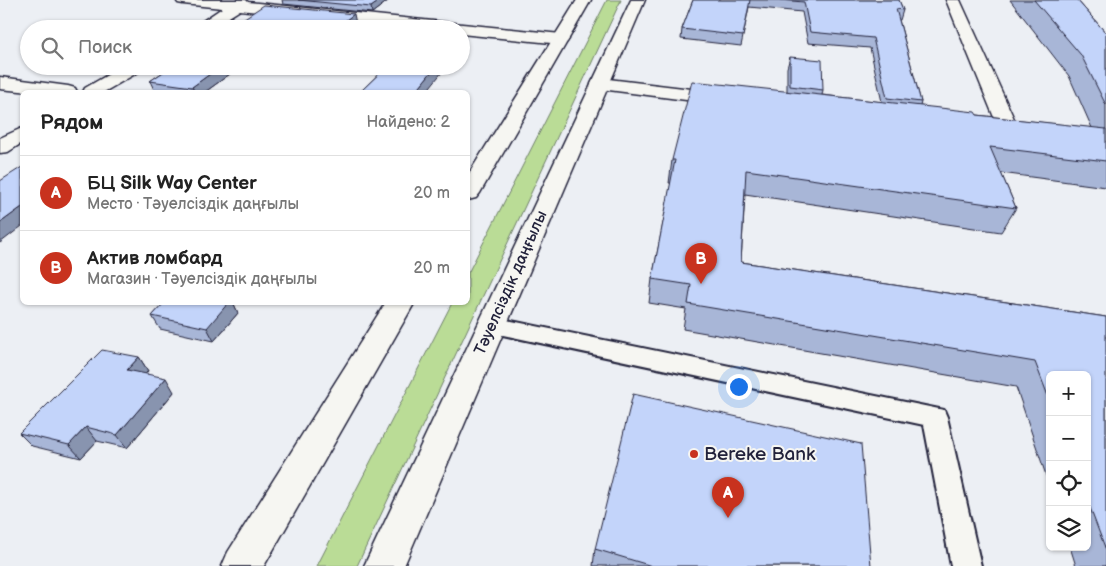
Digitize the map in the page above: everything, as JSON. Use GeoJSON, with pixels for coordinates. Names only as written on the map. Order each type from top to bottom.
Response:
{"type":"FeatureCollection","features":[{"type":"Feature","properties":{"kind":"main road"},"geometry":{"type":"LineString","coordinates":[[184,0],[242,3],[393,20]]}},
{"type":"Feature","properties":{"kind":"main road"},"geometry":{"type":"LineString","coordinates":[[470,190],[584,0]]}},
{"type":"Feature","properties":{"kind":"main road","name":"Тәуелсіздік даңғылы"},"geometry":{"type":"LineString","coordinates":[[384,566],[638,0]]}},
{"type":"Feature","properties":{"kind":"main road"},"geometry":{"type":"LineString","coordinates":[[954,0],[1010,132]]}},
{"type":"Feature","properties":{"kind":"main road"},"geometry":{"type":"LineString","coordinates":[[213,20],[242,3]]}},
{"type":"Feature","properties":{"kind":"main road"},"geometry":{"type":"LineString","coordinates":[[470,29],[561,39]]}},
{"type":"Feature","properties":{"kind":"main road"},"geometry":{"type":"LineString","coordinates":[[95,90],[121,75]]}},
{"type":"Feature","properties":{"kind":"main road"},"geometry":{"type":"LineString","coordinates":[[0,83],[53,90]]}},
{"type":"Feature","properties":{"kind":"main road"},"geometry":{"type":"LineString","coordinates":[[600,84],[739,100]]}},
{"type":"Feature","properties":{"kind":"main road"},"geometry":{"type":"LineString","coordinates":[[0,147],[20,135]]}},
{"type":"Feature","properties":{"kind":"main road"},"geometry":{"type":"LineString","coordinates":[[242,566],[399,305]]}},
{"type":"Feature","properties":{"kind":"lane"},"geometry":{"type":"LineString","coordinates":[[492,325],[936,418],[966,566]]}},
{"type":"Feature","properties":{"kind":"green space"},"geometry":{"type":"Polygon","coordinates":[[[607,0],[621,0],[357,566],[317,566],[451,305],[470,305],[470,269],[607,0]]]}},
{"type":"Feature","properties":{"kind":"building"},"geometry":{"type":"Polygon","coordinates":[[[298,0],[381,0],[371,7],[298,0]]]}},
{"type":"Feature","properties":{"kind":"building"},"geometry":{"type":"Polygon","coordinates":[[[693,0],[750,0],[743,36],[682,29],[693,0]]]}},
{"type":"Feature","properties":{"kind":"building"},"geometry":{"type":"Polygon","coordinates":[[[780,0],[899,0],[903,10],[896,9],[921,102],[887,98],[873,38],[810,32],[804,2],[780,0]]]}},
{"type":"Feature","properties":{"kind":"building"},"geometry":{"type":"Polygon","coordinates":[[[1034,0],[1077,0],[1106,33],[1106,105],[1081,55],[1034,0]]]}},
{"type":"Feature","properties":{"kind":"building"},"geometry":{"type":"Polygon","coordinates":[[[264,5],[354,14],[346,20],[242,20],[264,5]]]}},
{"type":"Feature","properties":{"kind":"building"},"geometry":{"type":"Polygon","coordinates":[[[790,57],[822,60],[823,90],[790,86],[790,57]]]}},
{"type":"Feature","properties":{"kind":"building"},"geometry":{"type":"Polygon","coordinates":[[[159,75],[209,75],[192,87],[150,81],[159,75]]]}},
{"type":"Feature","properties":{"kind":"building"},"geometry":{"type":"Polygon","coordinates":[[[378,75],[429,75],[417,90],[362,90],[378,75]]]}},
{"type":"Feature","properties":{"kind":"building"},"geometry":{"type":"Polygon","coordinates":[[[692,81],[975,112],[977,115],[1106,129],[1106,161],[990,147],[1016,208],[746,170],[741,262],[1106,317],[1106,550],[1091,511],[1091,371],[1046,371],[1046,391],[1035,362],[688,304],[691,285],[652,279],[675,160],[672,160],[692,81]]]}},
{"type":"Feature","properties":{"kind":"building"},"geometry":{"type":"Polygon","coordinates":[[[20,168],[20,208],[0,223],[0,181],[20,168]]]}},
{"type":"Feature","properties":{"kind":"building"},"geometry":{"type":"Polygon","coordinates":[[[162,305],[226,305],[207,328],[152,316],[162,305]]]}},
{"type":"Feature","properties":{"kind":"building"},"geometry":{"type":"Polygon","coordinates":[[[102,350],[139,357],[127,370],[166,378],[117,435],[86,427],[69,445],[19,433],[102,350]]]}},
{"type":"Feature","properties":{"kind":"building"},"geometry":{"type":"Polygon","coordinates":[[[633,394],[861,444],[871,566],[652,566],[595,549],[633,394]]]}},
{"type":"Feature","properties":{"kind":"place","name":"Актив ломбард"},"geometry":{"type":"Point","coordinates":[701,284]}},
{"type":"Feature","properties":{"kind":"place","name":"Bereke Bank"},"geometry":{"type":"Point","coordinates":[694,454]}},
{"type":"Feature","properties":{"kind":"place","name":"БЦ Silk Way Center"},"geometry":{"type":"Point","coordinates":[728,518]}}]}
